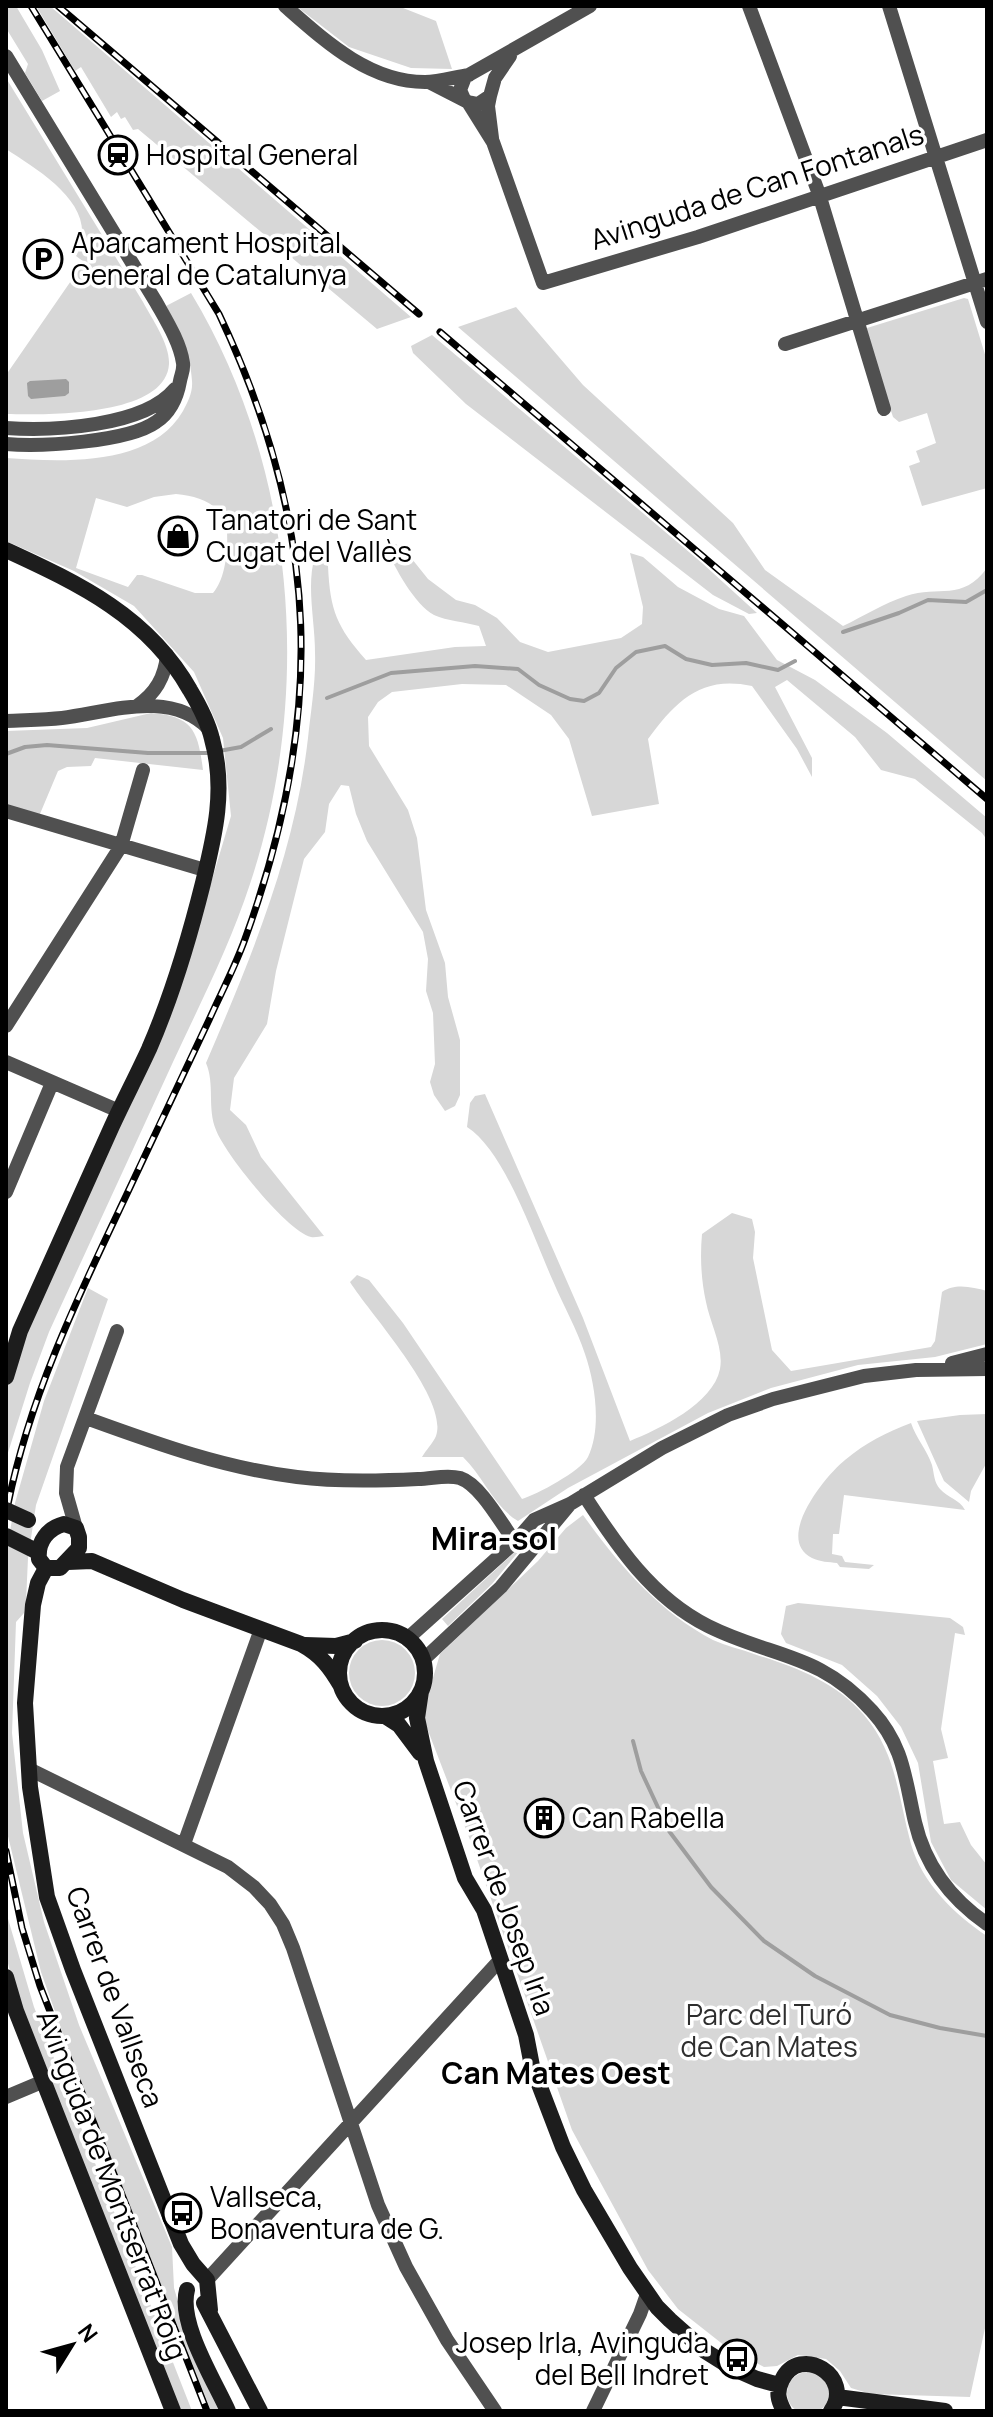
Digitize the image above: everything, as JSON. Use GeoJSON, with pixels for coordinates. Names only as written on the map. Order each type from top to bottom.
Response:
{"type":"FeatureCollection","features":[{"type":"Feature","properties":{"kind":"street"},"geometry":{"type":"LineString","coordinates":[[285,6],[350,58],[381,75],[429,82],[478,104],[490,91],[513,51]]}},
{"type":"Feature","properties":{"kind":"street"},"geometry":{"type":"LineString","coordinates":[[493,142],[466,101],[460,85],[471,74],[590,6]]}},
{"type":"Feature","properties":{"kind":"street"},"geometry":{"type":"LineString","coordinates":[[749,6],[819,194],[884,409]]}},
{"type":"Feature","properties":{"kind":"street"},"geometry":{"type":"LineString","coordinates":[[889,6],[981,281],[987,322]]}},
{"type":"Feature","properties":{"kind":"street"},"geometry":{"type":"LineString","coordinates":[[6,56],[156,302],[184,367],[178,397],[160,420],[148,428],[71,443],[6,444]]}},
{"type":"Feature","properties":{"kind":"street"},"geometry":{"type":"LineString","coordinates":[[429,82],[471,74],[487,78],[493,142]]}},
{"type":"Feature","properties":{"kind":"street","name":"Avinguda de Can Fontanals"},"geometry":{"type":"LineString","coordinates":[[493,142],[543,283],[711,232],[987,140]]}},
{"type":"Feature","properties":{"kind":"street"},"geometry":{"type":"LineString","coordinates":[[785,344],[981,281]]}},
{"type":"Feature","properties":{"kind":"street"},"geometry":{"type":"LineString","coordinates":[[6,428],[69,426],[115,419],[158,405],[173,393],[180,382]]}},
{"type":"Feature","properties":{"kind":"street"},"geometry":{"type":"LineString","coordinates":[[6,550],[66,577],[106,600],[143,629],[167,655],[196,701],[211,734],[218,770],[219,811],[194,920],[174,983],[149,1049],[13,1328],[6,1377]]}},
{"type":"Feature","properties":{"kind":"street"},"geometry":{"type":"LineString","coordinates":[[137,707],[149,698],[163,678],[167,655]]}},
{"type":"Feature","properties":{"kind":"street"},"geometry":{"type":"LineString","coordinates":[[6,721],[59,718],[151,704],[186,712],[211,734]]}},
{"type":"Feature","properties":{"kind":"street"},"geometry":{"type":"LineString","coordinates":[[6,1026],[121,846],[143,770]]}},
{"type":"Feature","properties":{"kind":"street"},"geometry":{"type":"LineString","coordinates":[[6,811],[198,868]]}},
{"type":"Feature","properties":{"kind":"street"},"geometry":{"type":"LineString","coordinates":[[6,1062],[119,1111]]}},
{"type":"Feature","properties":{"kind":"street"},"geometry":{"type":"LineString","coordinates":[[6,1192],[52,1083]]}},
{"type":"Feature","properties":{"kind":"street"},"geometry":{"type":"LineString","coordinates":[[68,1531],[44,1538],[38,1552],[46,1568],[55,1570],[76,1554],[68,1531],[67,1467],[117,1331]]}},
{"type":"Feature","properties":{"kind":"street"},"geometry":{"type":"LineString","coordinates":[[916,1370],[987,1354]]}},
{"type":"Feature","properties":{"kind":"street"},"geometry":{"type":"LineString","coordinates":[[407,1639],[515,1542],[534,1520],[570,1504],[662,1448],[728,1415],[864,1376],[916,1370],[987,1369]]}},
{"type":"Feature","properties":{"kind":"street"},"geometry":{"type":"LineString","coordinates":[[86,1418],[193,1456],[296,1477],[360,1480],[461,1478],[477,1489],[515,1542]]}},
{"type":"Feature","properties":{"kind":"street"},"geometry":{"type":"LineString","coordinates":[[584,1495],[627,1559],[679,1608],[708,1626],[812,1663],[840,1680],[876,1714],[906,1770],[915,1823],[925,1853],[939,1878],[959,1902],[987,1924]]}},
{"type":"Feature","properties":{"kind":"street"},"geometry":{"type":"LineString","coordinates":[[423,1660],[501,1587],[570,1504]]}},
{"type":"Feature","properties":{"kind":"street"},"geometry":{"type":"LineString","coordinates":[[6,1510],[46,1527],[68,1531],[98,1563]]}},
{"type":"Feature","properties":{"kind":"street"},"geometry":{"type":"LineString","coordinates":[[14,1539],[38,1552]]}},
{"type":"Feature","properties":{"kind":"street"},"geometry":{"type":"LineString","coordinates":[[68,1562],[87,1560],[98,1563],[301,1644],[322,1658],[355,1706],[373,1715],[385,1716],[406,1709],[421,1691]]}},
{"type":"Feature","properties":{"kind":"street","name":"Carrer de Vallseca"},"geometry":{"type":"LineString","coordinates":[[46,1568],[36,1590],[25,1703],[29,1769],[47,1897],[198,2286],[260,2411]]}},
{"type":"Feature","properties":{"kind":"street"},"geometry":{"type":"LineString","coordinates":[[184,1844],[261,1629]]}},
{"type":"Feature","properties":{"kind":"street"},"geometry":{"type":"LineString","coordinates":[[301,1644],[336,1646],[377,1631],[393,1632],[407,1639],[423,1660],[425,1670],[417,1718],[426,1761]]}},
{"type":"Feature","properties":{"kind":"street"},"geometry":{"type":"LineString","coordinates":[[341,1686],[341,1661],[355,1641]]}},
{"type":"Feature","properties":{"kind":"street"},"geometry":{"type":"LineString","coordinates":[[385,1716],[399,1725],[426,1761]]}},
{"type":"Feature","properties":{"kind":"street","name":"Carrer de Josep Irla"},"geometry":{"type":"LineString","coordinates":[[426,1761],[465,1878],[484,1910],[526,2035],[532,2066],[563,2147],[611,2237],[647,2294],[670,2320],[705,2351],[744,2374],[779,2385]]}},
{"type":"Feature","properties":{"kind":"street"},"geometry":{"type":"LineString","coordinates":[[29,1769],[228,1867],[270,1904],[293,1948],[378,2205],[406,2267],[447,2340],[495,2411]]}},
{"type":"Feature","properties":{"kind":"street"},"geometry":{"type":"LineString","coordinates":[[228,2411],[188,2320],[185,2306],[198,2286],[500,1960]]}},
{"type":"Feature","properties":{"kind":"street","name":"Avinguda de Montserrat Roig"},"geometry":{"type":"LineString","coordinates":[[6,1977],[173,2411]]}},
{"type":"Feature","properties":{"kind":"street"},"geometry":{"type":"LineString","coordinates":[[6,2097],[44,2081]]}},
{"type":"Feature","properties":{"kind":"street"},"geometry":{"type":"LineString","coordinates":[[593,2411],[647,2294]]}},
{"type":"Feature","properties":{"kind":"street"},"geometry":{"type":"LineString","coordinates":[[784,2411],[779,2399],[779,2385],[785,2374],[800,2365],[816,2365],[831,2375],[836,2384],[834,2404],[945,2411]]}},
{"type":"Feature","properties":{"kind":"green space"},"geometry":{"type":"Polygon","coordinates":[[[6,6],[16,6],[42,50],[60,91],[42,101],[25,73],[28,64],[6,28],[6,6]]]}},
{"type":"Feature","properties":{"kind":"green space"},"geometry":{"type":"Polygon","coordinates":[[[36,6],[50,6],[411,317],[377,329],[138,129],[133,130],[125,117],[121,119],[117,112],[111,117],[81,67],[75,71],[36,6]]]}},
{"type":"Feature","properties":{"kind":"green space"},"geometry":{"type":"Polygon","coordinates":[[[296,6],[398,6],[436,21],[452,69],[411,68],[349,47],[296,6]]]}},
{"type":"Feature","properties":{"kind":"green space"},"geometry":{"type":"Polygon","coordinates":[[[6,78],[143,302],[167,348],[169,364],[163,381],[148,394],[126,403],[74,413],[6,414],[6,375],[84,262],[76,256],[82,238],[81,222],[75,207],[50,180],[6,149],[6,78]]]}},
{"type":"Feature","properties":{"kind":"green space"},"geometry":{"type":"Polygon","coordinates":[[[191,293],[226,360],[254,432],[273,506],[284,582],[287,659],[283,735],[270,811],[242,907],[49,1332],[6,1459],[6,1391],[11,1370],[54,1264],[179,990],[231,816],[223,738],[194,672],[134,606],[74,571],[6,541],[6,458],[78,460],[104,457],[150,443],[169,429],[185,408],[192,385],[186,352],[166,306],[191,293]],[[176,494],[154,497],[127,507],[96,498],[76,568],[128,587],[137,575],[142,575],[195,593],[213,593],[226,559],[226,521],[222,514],[199,498],[176,494]]]}},
{"type":"Feature","properties":{"kind":"green space"},"geometry":{"type":"Polygon","coordinates":[[[968,299],[987,361],[987,488],[922,506],[909,466],[920,462],[916,451],[936,443],[927,413],[899,422],[893,417],[865,332],[867,328],[968,299]]]}},
{"type":"Feature","properties":{"kind":"green space"},"geometry":{"type":"Polygon","coordinates":[[[516,307],[583,385],[733,523],[765,570],[843,626],[906,596],[959,589],[978,579],[987,568],[987,781],[458,327],[516,307]]]}},
{"type":"Feature","properties":{"kind":"green space"},"geometry":{"type":"Polygon","coordinates":[[[432,335],[757,613],[749,614],[713,595],[466,404],[413,353],[411,346],[432,335]]]}},
{"type":"Feature","properties":{"kind":"green space"},"geometry":{"type":"Polygon","coordinates":[[[396,544],[428,579],[456,600],[475,605],[497,618],[520,642],[548,652],[621,638],[642,624],[643,607],[630,553],[643,557],[678,587],[719,609],[744,616],[777,660],[815,680],[887,733],[987,818],[987,840],[915,779],[881,770],[855,737],[787,680],[775,687],[812,758],[812,777],[797,749],[752,686],[718,684],[691,694],[669,713],[648,739],[659,804],[592,816],[569,739],[551,715],[506,685],[462,684],[392,692],[378,702],[368,717],[369,746],[408,810],[417,838],[426,910],[445,963],[448,997],[460,1040],[460,1095],[455,1106],[445,1111],[434,1095],[430,1082],[435,1064],[433,1013],[426,991],[428,959],[423,932],[367,841],[349,786],[341,785],[329,804],[325,832],[304,859],[276,971],[267,1024],[234,1078],[230,1110],[246,1125],[261,1157],[324,1236],[313,1237],[300,1232],[273,1207],[222,1141],[213,1122],[206,1063],[255,944],[293,823],[302,781],[314,685],[315,641],[311,591],[315,556],[328,566],[337,618],[366,660],[455,647],[486,646],[479,626],[439,617],[420,603],[400,575],[386,547],[396,544]]]}},
{"type":"Feature","properties":{"kind":"green space"},"geometry":{"type":"Polygon","coordinates":[[[151,713],[176,718],[191,728],[199,745],[203,770],[95,758],[91,766],[67,767],[58,771],[37,821],[6,811],[6,731],[87,728],[151,713]]]}},
{"type":"Feature","properties":{"kind":"green space"},"geometry":{"type":"Polygon","coordinates":[[[485,1094],[583,1318],[630,1441],[683,1414],[715,1382],[721,1361],[703,1285],[702,1234],[732,1213],[752,1219],[755,1232],[753,1258],[772,1350],[791,1371],[931,1347],[935,1341],[942,1292],[958,1287],[987,1291],[987,1344],[935,1357],[858,1365],[771,1388],[708,1413],[568,1488],[518,1521],[495,1500],[463,1457],[422,1457],[436,1436],[437,1420],[431,1401],[420,1379],[350,1282],[357,1275],[369,1280],[403,1323],[522,1499],[547,1488],[584,1463],[592,1445],[596,1419],[589,1366],[506,1175],[481,1139],[467,1127],[470,1103],[475,1096],[485,1094]]]}},
{"type":"Feature","properties":{"kind":"green space"},"geometry":{"type":"Polygon","coordinates":[[[88,1288],[108,1299],[36,1505],[28,1558],[26,1602],[24,1613],[16,1622],[12,1733],[23,1833],[44,1922],[79,2025],[172,2247],[174,2288],[179,2305],[221,2411],[211,2411],[69,2051],[41,1972],[6,1828],[6,1554],[15,1503],[44,1401],[88,1288]]]}},
{"type":"Feature","properties":{"kind":"green space"},"geometry":{"type":"Polygon","coordinates":[[[987,1414],[987,1462],[971,1491],[969,1502],[944,1481],[917,1421],[987,1414]]]}},
{"type":"Feature","properties":{"kind":"green space"},"geometry":{"type":"Polygon","coordinates":[[[911,1423],[930,1460],[938,1487],[965,1510],[844,1495],[839,1534],[833,1534],[832,1554],[842,1556],[845,1562],[874,1565],[869,1569],[840,1567],[837,1563],[812,1558],[802,1549],[798,1537],[800,1523],[826,1479],[876,1438],[911,1423]]]}},
{"type":"Feature","properties":{"kind":"green space","name":"Parc del Turó de Can Mates"},"geometry":{"type":"Polygon","coordinates":[[[583,1515],[625,1569],[657,1601],[693,1628],[713,1640],[813,1677],[853,1703],[875,1730],[890,1761],[911,1844],[923,1872],[952,1908],[987,1936],[987,2319],[970,2397],[871,2394],[851,2388],[840,2371],[826,2359],[798,2355],[777,2366],[764,2367],[725,2346],[678,2309],[648,2270],[572,2130],[472,1845],[422,1715],[440,1654],[538,1561],[566,1528],[583,1515]]]}},
{"type":"Feature","properties":{"kind":"green space"},"geometry":{"type":"Polygon","coordinates":[[[529,1539],[492,1584],[448,1626],[442,1619],[529,1539]]]}},
{"type":"Feature","properties":{"kind":"green space"},"geometry":{"type":"Polygon","coordinates":[[[798,1603],[950,1618],[963,1627],[965,1635],[955,1633],[941,1729],[948,1758],[933,1761],[944,1824],[960,1822],[971,1845],[987,1865],[987,1910],[951,1880],[931,1842],[918,1763],[901,1727],[877,1696],[842,1665],[786,1643],[781,1634],[786,1606],[798,1603]]]}},
{"type":"Feature","properties":{"kind":"green space"},"geometry":{"type":"Polygon","coordinates":[[[375,1640],[389,1640],[401,1645],[410,1654],[415,1673],[413,1686],[406,1697],[389,1706],[375,1706],[363,1701],[354,1692],[349,1680],[349,1666],[354,1654],[363,1645],[375,1640]]]}},
{"type":"Feature","properties":{"kind":"green space"},"geometry":{"type":"Polygon","coordinates":[[[6,1912],[34,2007],[192,2411],[179,2411],[14,1986],[6,1956],[6,1912]]]}},
{"type":"Feature","properties":{"kind":"green space"},"geometry":{"type":"Polygon","coordinates":[[[808,2372],[823,2378],[829,2393],[823,2408],[808,2414],[793,2408],[787,2393],[793,2378],[808,2372]]]}},
{"type":"Feature","properties":{"kind":"shaded area"},"geometry":{"type":"Polygon","coordinates":[[[66,379],[69,393],[65,396],[31,399],[28,396],[27,383],[30,381],[66,379]]]}},
{"type":"Feature","properties":{"kind":"waterway"},"geometry":{"type":"LineString","coordinates":[[843,632],[928,600],[966,602],[987,590]]}},
{"type":"Feature","properties":{"kind":"waterway"},"geometry":{"type":"LineString","coordinates":[[327,698],[391,673],[475,666],[518,669],[539,685],[570,699],[584,701],[599,693],[616,668],[636,652],[665,646],[686,659],[712,665],[746,663],[778,670],[795,661]]}},
{"type":"Feature","properties":{"kind":"waterway"},"geometry":{"type":"LineString","coordinates":[[219,751],[241,747],[271,729]]}},
{"type":"Feature","properties":{"kind":"waterway"},"geometry":{"type":"LineString","coordinates":[[6,754],[25,747],[47,745],[148,753],[211,753]]}},
{"type":"Feature","properties":{"kind":"waterway"},"geometry":{"type":"LineString","coordinates":[[633,1741],[641,1771],[669,1831],[711,1887],[764,1941],[815,1976],[890,2015],[987,2036]]}},
{"type":"Feature","properties":{"kind":"railway"},"geometry":{"type":"LineString","coordinates":[[8,1504],[29,1424],[57,1347],[245,939],[271,857],[289,778],[299,700],[301,624],[293,547],[277,471],[253,393],[219,314],[31,6]]}},
{"type":"Feature","properties":{"kind":"railway"},"geometry":{"type":"LineString","coordinates":[[58,6],[419,314]]}},
{"type":"Feature","properties":{"kind":"railway"},"geometry":{"type":"LineString","coordinates":[[440,332],[987,799]]}},
{"type":"Feature","properties":{"kind":"railway"},"geometry":{"type":"LineString","coordinates":[[6,1851],[22,1928],[40,1986],[207,2411]]}},
{"type":"Feature","properties":{"kind":"place","name":"Hospital General"},"geometry":{"type":"Point","coordinates":[118,155]}},
{"type":"Feature","properties":{"kind":"place","name":"Aparcament Hospital General de Catalunya"},"geometry":{"type":"Point","coordinates":[43,259]}},
{"type":"Feature","properties":{"kind":"place","name":"Tanatori de Sant Cugat del Vallès"},"geometry":{"type":"Point","coordinates":[178,536]}},
{"type":"Feature","properties":{"kind":"place","name":"Can Rabella"},"geometry":{"type":"Point","coordinates":[544,1818]}},
{"type":"Feature","properties":{"kind":"place","name":"Vallseca, Bonaventura de G."},"geometry":{"type":"Point","coordinates":[182,2213]}},
{"type":"Feature","properties":{"kind":"place","name":"Josep Irla, Avinguda del Bell Indret"},"geometry":{"type":"Point","coordinates":[737,2359]}},
{"type":"Feature","properties":{"kind":"district","name":"Mira-sol"},"geometry":{"type":"Point","coordinates":[494,1539]}},
{"type":"Feature","properties":{"kind":"district","name":"Can Mates Oest"},"geometry":{"type":"Point","coordinates":[556,2074]}}]}
